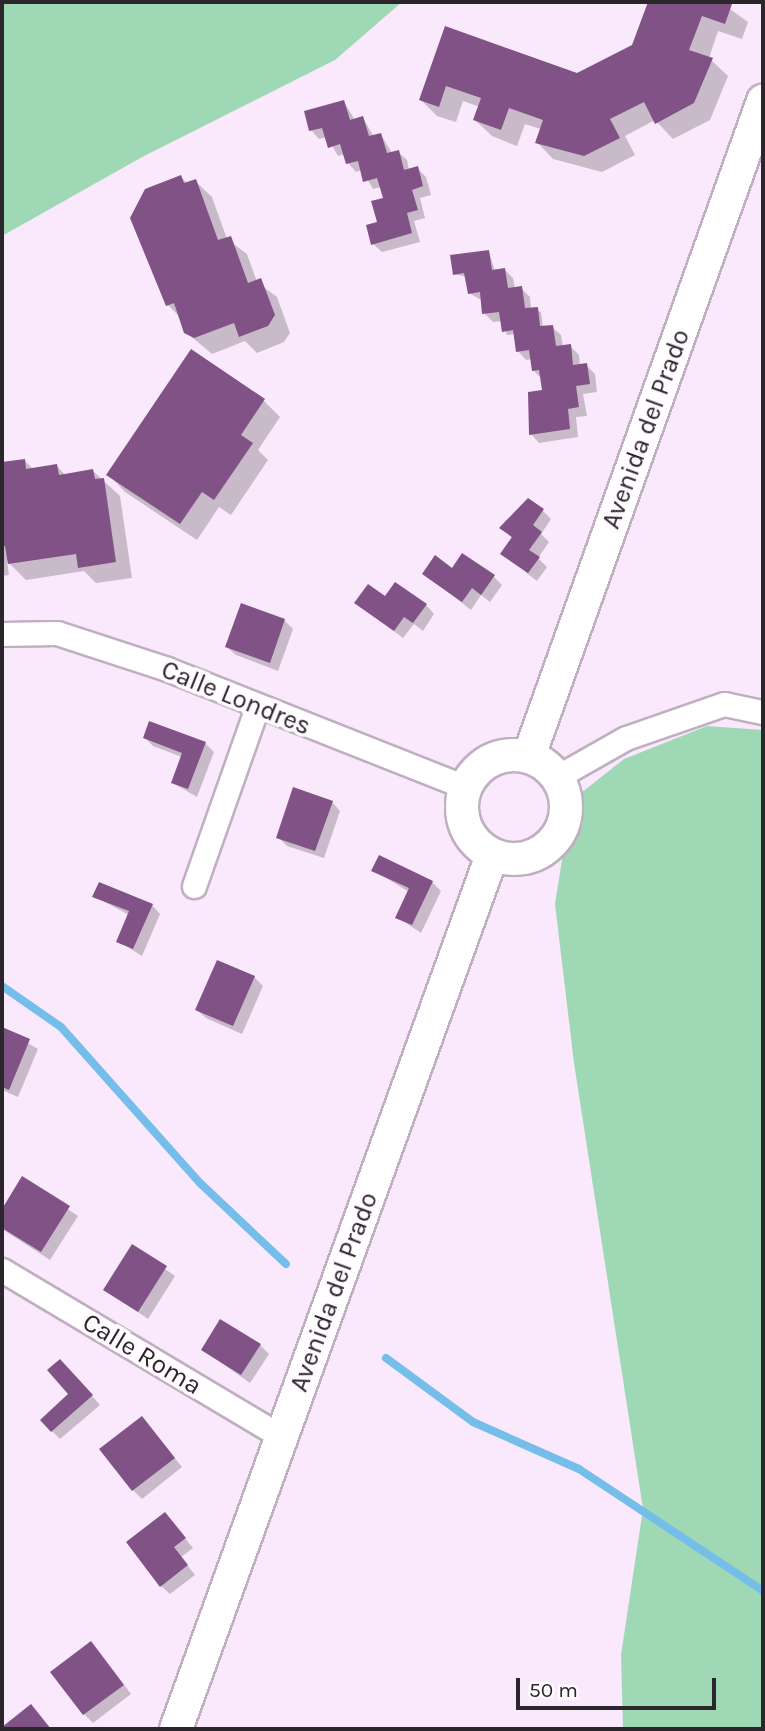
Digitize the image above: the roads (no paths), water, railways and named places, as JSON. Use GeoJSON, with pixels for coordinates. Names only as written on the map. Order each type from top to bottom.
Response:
{"type":"FeatureCollection","features":[{"type":"Feature","properties":{"kind":"street","name":"Avenida del Prado"},"geometry":{"type":"LineString","coordinates":[[529,757],[763,101]]}},
{"type":"Feature","properties":{"kind":"street","name":"Calle Londres"},"geometry":{"type":"LineString","coordinates":[[2,634],[57,633],[167,669],[257,707],[465,787]]}},
{"type":"Feature","properties":{"kind":"street"},"geometry":{"type":"LineString","coordinates":[[557,776],[626,738],[724,704],[763,712]]}},
{"type":"Feature","properties":{"kind":"street"},"geometry":{"type":"LineString","coordinates":[[194,886],[257,707]]}},
{"type":"Feature","properties":{"kind":"street"},"geometry":{"type":"LineString","coordinates":[[503,755],[529,757],[557,776],[565,797],[565,820],[555,840],[536,854],[515,859],[492,855],[465,827],[465,787],[480,766],[503,755]]}},
{"type":"Feature","properties":{"kind":"street","name":"Avenida del Prado"},"geometry":{"type":"LineString","coordinates":[[176,1729],[492,855]]}},
{"type":"Feature","properties":{"kind":"street","name":"Calle Roma"},"geometry":{"type":"LineString","coordinates":[[2,1270],[282,1437]]}},
{"type":"Feature","properties":{"kind":"waterway"},"geometry":{"type":"LineString","coordinates":[[2,986],[61,1027],[200,1183],[286,1264]]}},
{"type":"Feature","properties":{"kind":"waterway"},"geometry":{"type":"LineString","coordinates":[[386,1358],[473,1422],[579,1469],[763,1591]]}}]}
